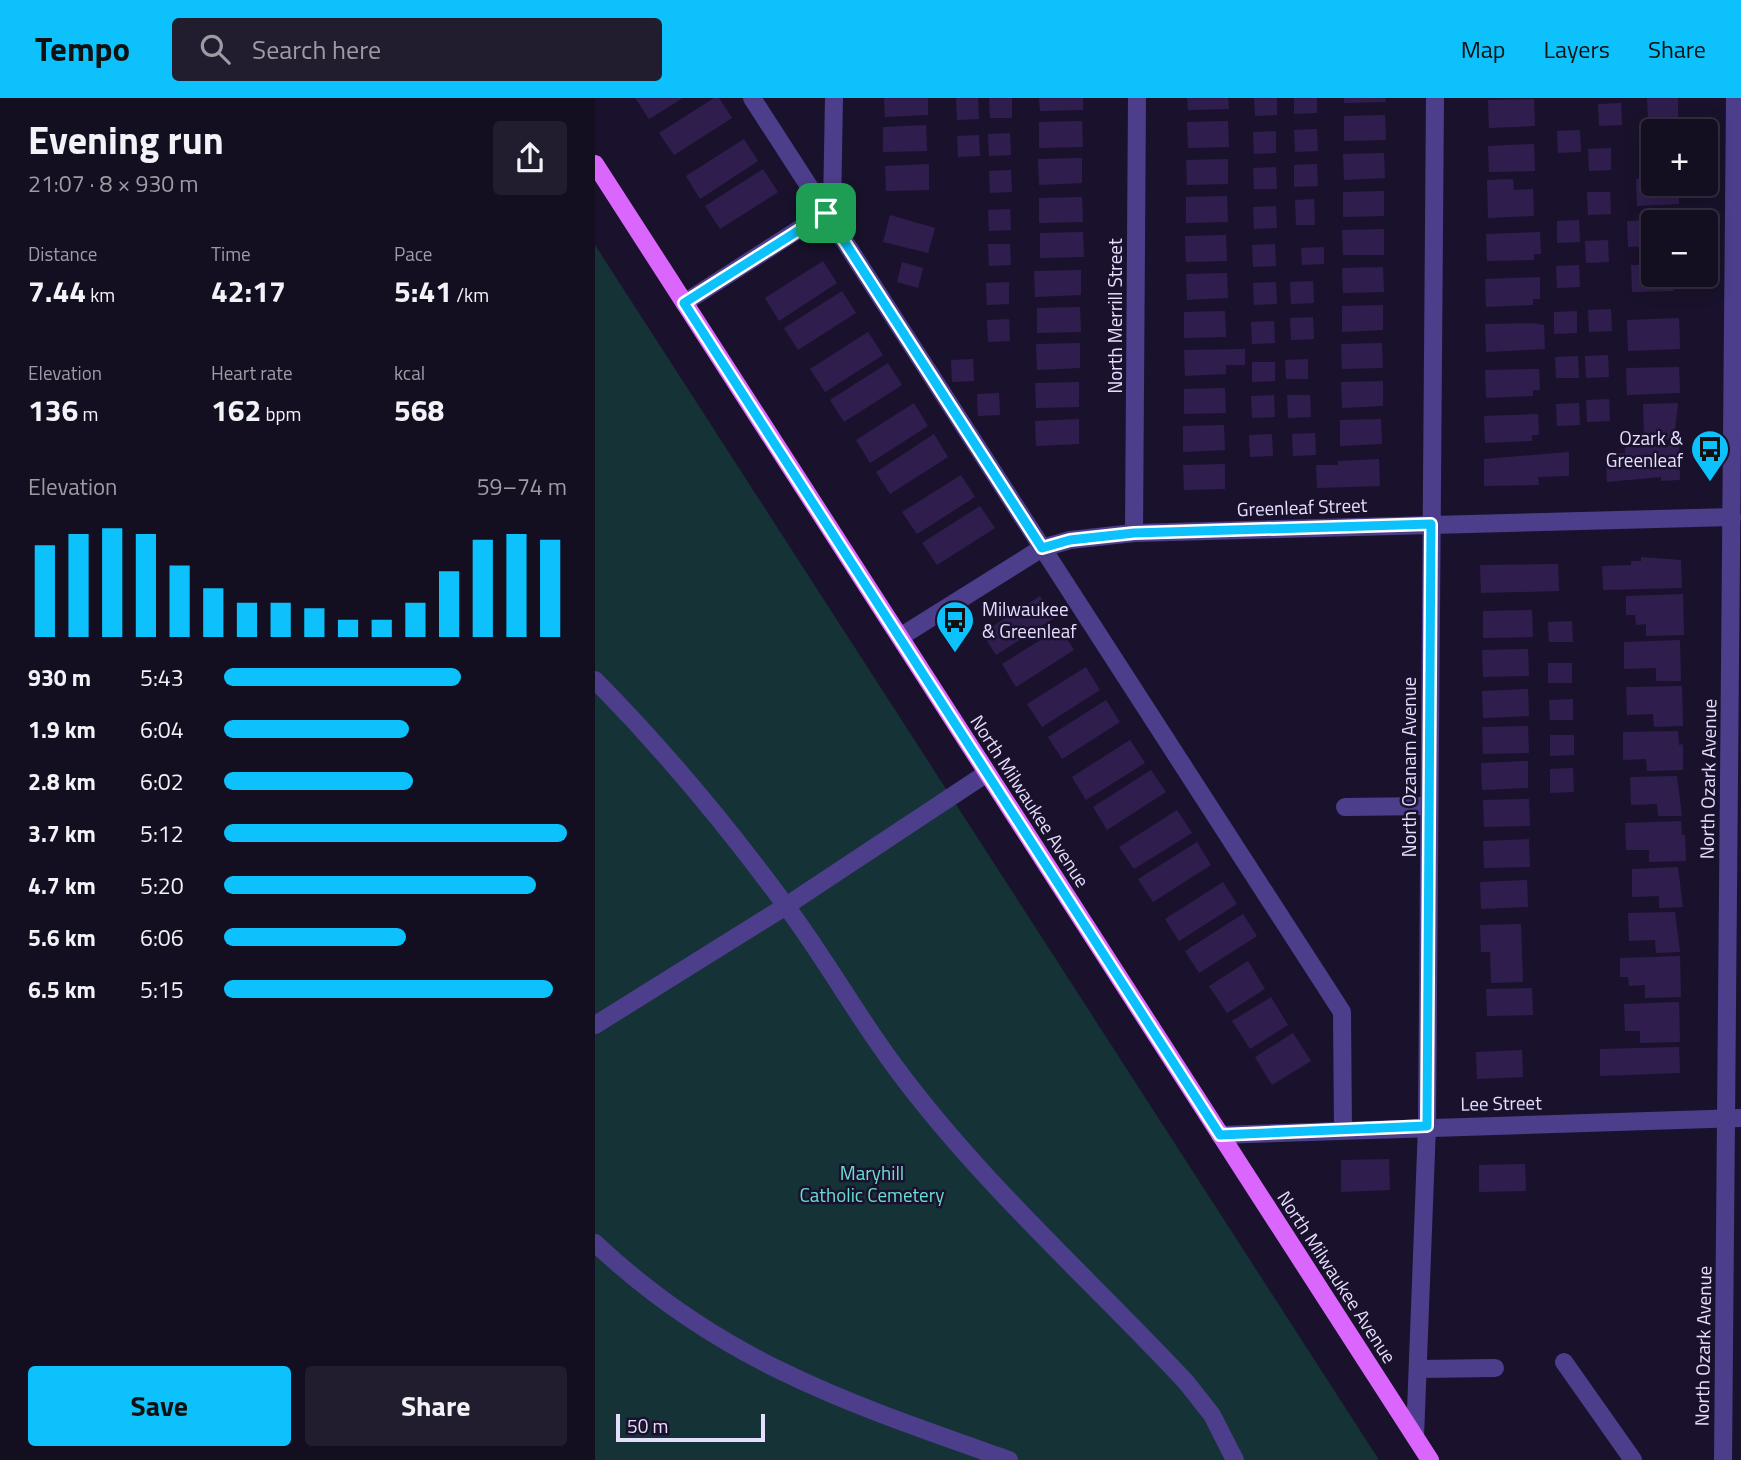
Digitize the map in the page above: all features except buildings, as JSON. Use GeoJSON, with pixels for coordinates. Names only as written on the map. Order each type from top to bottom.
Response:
{"type":"FeatureCollection","features":[{"type":"Feature","properties":{"kind":"main road","name":"North Milwaukee Avenue"},"geometry":{"type":"LineString","coordinates":[[595,164],[1430,1460]]}},
{"type":"Feature","properties":{"kind":"street"},"geometry":{"type":"LineString","coordinates":[[752,98],[1342,1012],[1343,1129]]}},
{"type":"Feature","properties":{"kind":"street"},"geometry":{"type":"LineString","coordinates":[[684,303],[832,208],[834,98]]}},
{"type":"Feature","properties":{"kind":"street","name":"North Merrill Street"},"geometry":{"type":"LineString","coordinates":[[1134,533],[1137,98]]}},
{"type":"Feature","properties":{"kind":"street","name":"North Ozanam Avenue"},"geometry":{"type":"LineString","coordinates":[[1415,1437],[1427,1126],[1435,98]]}},
{"type":"Feature","properties":{"kind":"street","name":"North Ozark Avenue"},"geometry":{"type":"LineString","coordinates":[[1723,1460],[1734,1118],[1732,517],[1735,98]]}},
{"type":"Feature","properties":{"kind":"street","name":"Greenleaf Street"},"geometry":{"type":"LineString","coordinates":[[900,637],[1042,548],[1070,540],[1134,533],[1732,517]]}},
{"type":"Feature","properties":{"kind":"street"},"geometry":{"type":"LineString","coordinates":[[595,680],[648,733],[786,906],[896,1069],[999,1192],[1187,1382],[1212,1415],[1235,1460]]}},
{"type":"Feature","properties":{"kind":"street"},"geometry":{"type":"LineString","coordinates":[[595,1025],[786,906],[987,773]]}},
{"type":"Feature","properties":{"kind":"street"},"geometry":{"type":"LineString","coordinates":[[1345,807],[1429,806]]}},
{"type":"Feature","properties":{"kind":"street","name":"Lee Street"},"geometry":{"type":"LineString","coordinates":[[1220,1135],[1427,1126],[1734,1118]]}},
{"type":"Feature","properties":{"kind":"street"},"geometry":{"type":"LineString","coordinates":[[595,1244],[665,1303],[712,1336],[763,1364],[825,1394],[1009,1460]]}},
{"type":"Feature","properties":{"kind":"street"},"geometry":{"type":"LineString","coordinates":[[1565,1362],[1633,1460]]}},
{"type":"Feature","properties":{"kind":"street"},"geometry":{"type":"LineString","coordinates":[[1417,1369],[1495,1368]]}},
{"type":"Feature","properties":{"kind":"green space","name":"Maryhill Catholic Cemetery"},"geometry":{"type":"Polygon","coordinates":[[[595,245],[1379,1460],[595,1460],[595,245]]]}},
{"type":"Feature","properties":{"kind":"place","name":"Ozark & Greenleaf"},"geometry":{"type":"Point","coordinates":[1710,483]}},
{"type":"Feature","properties":{"kind":"place","name":"Milwaukee & Greenleaf"},"geometry":{"type":"Point","coordinates":[955,654]}},
{"type":"Feature","properties":{"kind":"route"},"geometry":{"type":"LineString","coordinates":[[826,213],[1042,548],[1070,540],[1134,533],[1431,524],[1427,1126],[1220,1135],[684,303],[826,213]]}}]}
